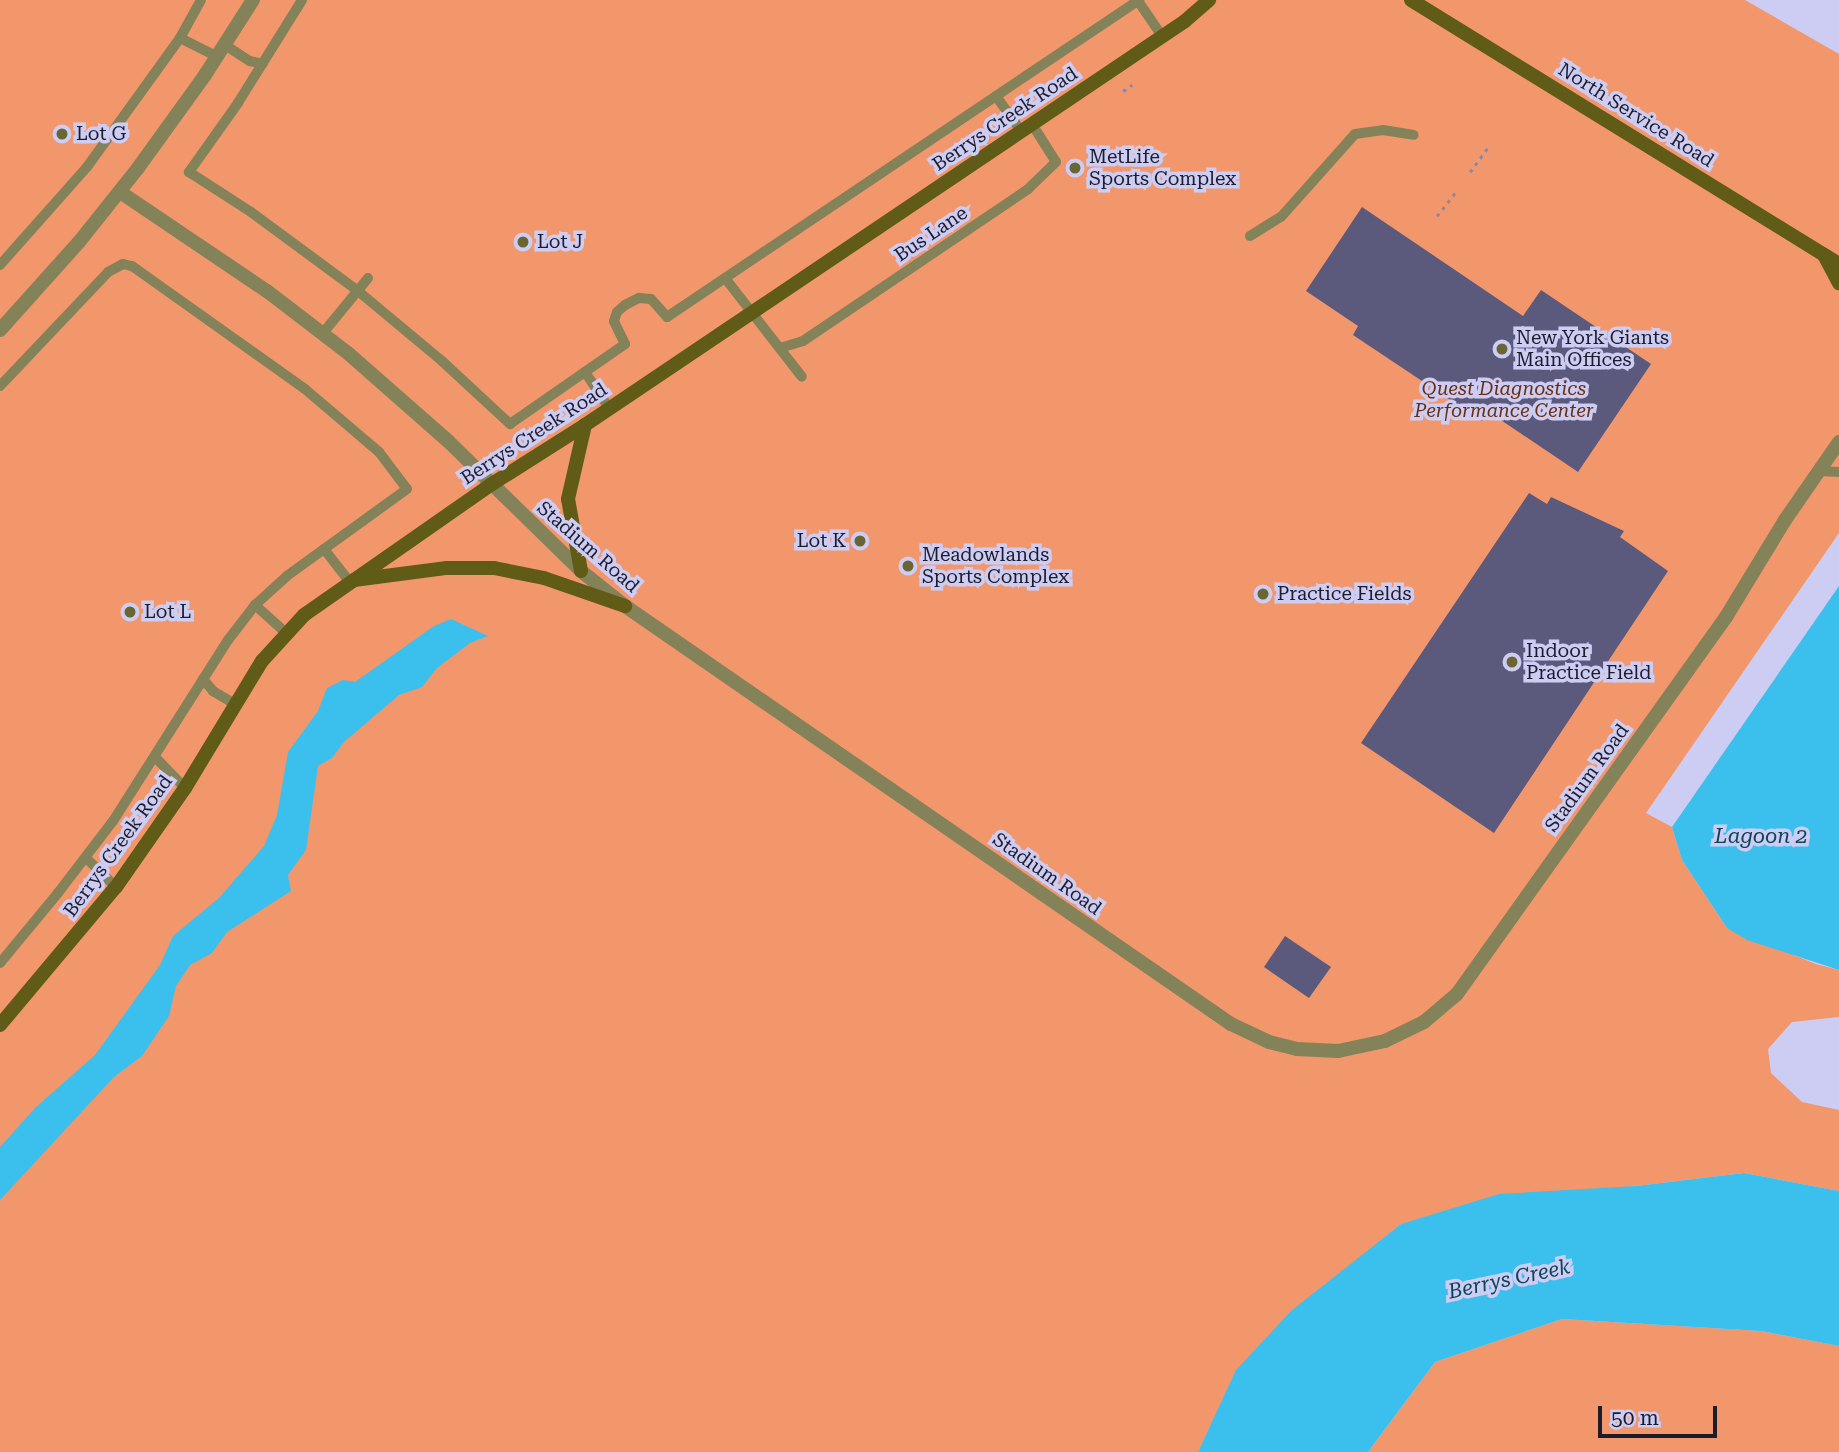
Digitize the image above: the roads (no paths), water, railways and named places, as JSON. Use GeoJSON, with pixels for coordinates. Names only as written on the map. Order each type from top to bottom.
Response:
{"type":"FeatureCollection","features":[{"type":"Feature","properties":{"kind":"street"},"geometry":{"type":"LineString","coordinates":[[0,330],[120,192],[170,127],[253,0]]}},
{"type":"Feature","properties":{"kind":"street","name":"Berrys Creek Road"},"geometry":{"type":"LineString","coordinates":[[0,1025],[116,887],[185,788],[235,704],[285,632],[349,581],[1163,36],[1209,0]]}},
{"type":"Feature","properties":{"kind":"street","name":"North Service Road"},"geometry":{"type":"LineString","coordinates":[[1411,0],[1839,264]]}},
{"type":"Feature","properties":{"kind":"street","name":"Stadium Road"},"geometry":{"type":"LineString","coordinates":[[120,192],[250,279],[323,333],[395,393],[581,571],[625,606],[1230,1024],[1282,1046],[1338,1051],[1369,1045],[1412,1029],[1434,1016],[1466,983],[1726,617],[1839,442]]}},
{"type":"Feature","properties":{"kind":"street"},"geometry":{"type":"LineString","coordinates":[[1823,254],[1839,283]]}},
{"type":"Feature","properties":{"kind":"street"},"geometry":{"type":"LineString","coordinates":[[581,571],[568,499],[570,477],[585,425]]}},
{"type":"Feature","properties":{"kind":"street"},"geometry":{"type":"LineString","coordinates":[[349,581],[431,570],[494,568],[544,578],[625,606]]}},
{"type":"Feature","properties":{"kind":"lane"},"geometry":{"type":"LineString","coordinates":[[0,265],[87,167],[180,38],[201,0]]}},
{"type":"Feature","properties":{"kind":"lane"},"geometry":{"type":"LineString","coordinates":[[302,0],[263,64],[189,172],[251,212],[358,291],[442,361],[510,424],[625,344],[614,321],[625,305],[639,298],[651,299],[667,317],[1138,1],[1163,36]]}},
{"type":"Feature","properties":{"kind":"lane"},"geometry":{"type":"LineString","coordinates":[[180,38],[263,64]]}},
{"type":"Feature","properties":{"kind":"lane"},"geometry":{"type":"LineString","coordinates":[[996,96],[1027,127]]}},
{"type":"Feature","properties":{"kind":"lane","name":"Bus Lane"},"geometry":{"type":"LineString","coordinates":[[780,348],[803,341],[1028,189],[1056,162],[1027,127]]}},
{"type":"Feature","properties":{"kind":"lane"},"geometry":{"type":"LineString","coordinates":[[1250,236],[1281,217],[1355,134],[1383,130],[1414,135]]}},
{"type":"Feature","properties":{"kind":"lane"},"geometry":{"type":"LineString","coordinates":[[0,386],[108,272],[123,264],[132,266],[305,389],[379,452],[407,489],[287,576],[255,605],[86,858],[0,962]]}},
{"type":"Feature","properties":{"kind":"lane"},"geometry":{"type":"LineString","coordinates":[[323,333],[368,278]]}},
{"type":"Feature","properties":{"kind":"lane"},"geometry":{"type":"LineString","coordinates":[[726,278],[802,377]]}},
{"type":"Feature","properties":{"kind":"lane"},"geometry":{"type":"LineString","coordinates":[[585,372],[609,408]]}},
{"type":"Feature","properties":{"kind":"lane"},"geometry":{"type":"LineString","coordinates":[[1819,471],[1839,472]]}},
{"type":"Feature","properties":{"kind":"lane"},"geometry":{"type":"LineString","coordinates":[[324,549],[349,581]]}},
{"type":"Feature","properties":{"kind":"lane"},"geometry":{"type":"LineString","coordinates":[[255,605],[285,632]]}},
{"type":"Feature","properties":{"kind":"lane"},"geometry":{"type":"LineString","coordinates":[[203,680],[213,691],[235,704]]}},
{"type":"Feature","properties":{"kind":"lane"},"geometry":{"type":"LineString","coordinates":[[155,757],[185,788]]}},
{"type":"Feature","properties":{"kind":"lane"},"geometry":{"type":"LineString","coordinates":[[86,858],[116,887]]}},
{"type":"Feature","properties":{"kind":"water","name":"Lagoon 2"},"geometry":{"type":"Polygon","coordinates":[[[1839,586],[1839,970],[1747,940],[1727,928],[1682,860],[1672,827],[1839,586]]]}},
{"type":"Feature","properties":{"kind":"water"},"geometry":{"type":"Polygon","coordinates":[[[451,619],[488,636],[470,643],[437,668],[422,687],[399,695],[344,742],[332,758],[318,766],[306,850],[288,875],[291,891],[227,932],[212,953],[190,965],[176,986],[169,1016],[142,1056],[114,1077],[0,1200],[0,1147],[35,1108],[95,1055],[160,965],[173,936],[219,898],[264,846],[277,815],[288,752],[318,711],[327,688],[343,680],[355,682],[434,626],[451,619]]]}},
{"type":"Feature","properties":{"kind":"water","name":"Berrys Creek"},"geometry":{"type":"Polygon","coordinates":[[[1744,1173],[1839,1191],[1839,1346],[1761,1331],[1562,1319],[1435,1362],[1368,1452],[1198,1452],[1236,1370],[1291,1311],[1401,1224],[1499,1194],[1636,1186],[1744,1173]]]}},
{"type":"Feature","properties":{"kind":"place","name":"Lot G"},"geometry":{"type":"Point","coordinates":[62,134]}},
{"type":"Feature","properties":{"kind":"place","name":"MetLife Sports Complex"},"geometry":{"type":"Point","coordinates":[1075,168]}},
{"type":"Feature","properties":{"kind":"place","name":"Lot J"},"geometry":{"type":"Point","coordinates":[523,242]}},
{"type":"Feature","properties":{"kind":"place","name":"New York Giants Main Offices"},"geometry":{"type":"Point","coordinates":[1502,349]}},
{"type":"Feature","properties":{"kind":"place","name":"Lot K"},"geometry":{"type":"Point","coordinates":[860,541]}},
{"type":"Feature","properties":{"kind":"place","name":"Meadowlands Sports Complex"},"geometry":{"type":"Point","coordinates":[908,566]}},
{"type":"Feature","properties":{"kind":"place","name":"Practice Fields"},"geometry":{"type":"Point","coordinates":[1263,594]}},
{"type":"Feature","properties":{"kind":"place","name":"Lot L"},"geometry":{"type":"Point","coordinates":[130,612]}},
{"type":"Feature","properties":{"kind":"place","name":"Indoor Practice Field"},"geometry":{"type":"Point","coordinates":[1512,662]}},
{"type":"Feature","properties":{"kind":"park label","name":"Quest Diagnostics Performance Center"},"geometry":{"type":"Point","coordinates":[1504,400]}}]}
